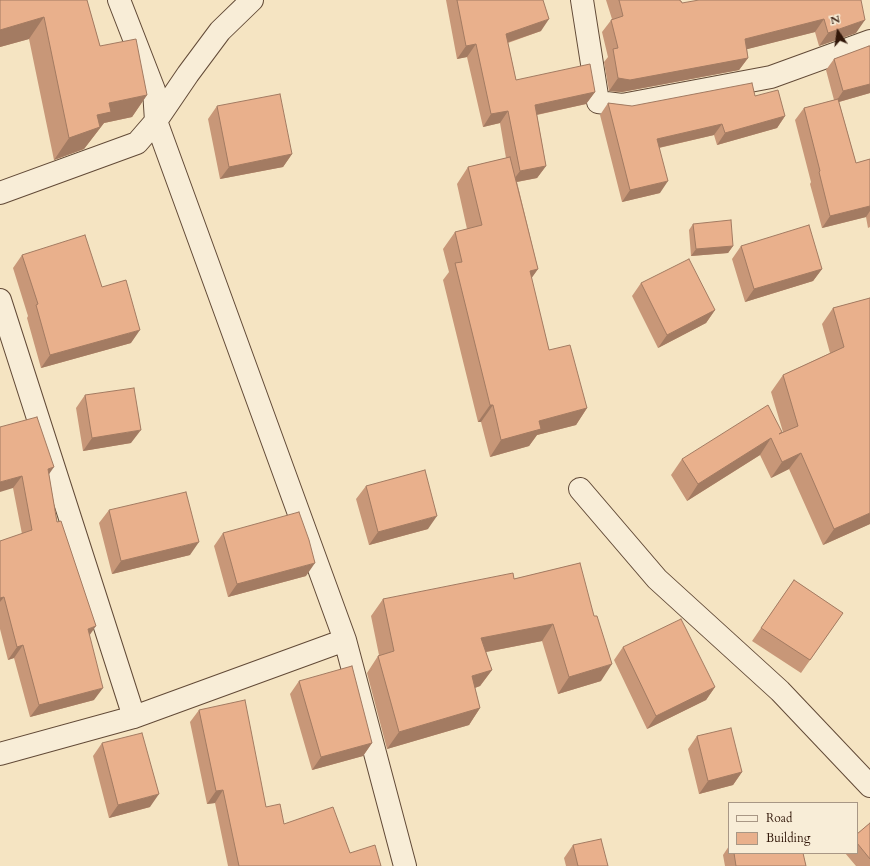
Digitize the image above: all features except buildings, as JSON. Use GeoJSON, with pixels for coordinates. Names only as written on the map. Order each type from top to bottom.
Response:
{"type":"FeatureCollection","features":[{"type":"Feature","properties":{"kind":"street"},"geometry":{"type":"LineString","coordinates":[[119,0],[154,90],[156,121],[345,640],[405,866]]}},
{"type":"Feature","properties":{"kind":"street"},"geometry":{"type":"LineString","coordinates":[[0,193],[137,142],[156,121],[220,31],[252,0]]}},
{"type":"Feature","properties":{"kind":"street"},"geometry":{"type":"LineString","coordinates":[[582,0],[598,102],[622,105],[771,77],[870,41]]}},
{"type":"Feature","properties":{"kind":"street"},"geometry":{"type":"LineString","coordinates":[[0,300],[134,717]]}},
{"type":"Feature","properties":{"kind":"street"},"geometry":{"type":"LineString","coordinates":[[580,489],[657,579],[780,691],[870,786]]}},
{"type":"Feature","properties":{"kind":"street"},"geometry":{"type":"LineString","coordinates":[[0,754],[134,717],[345,640]]}}]}
